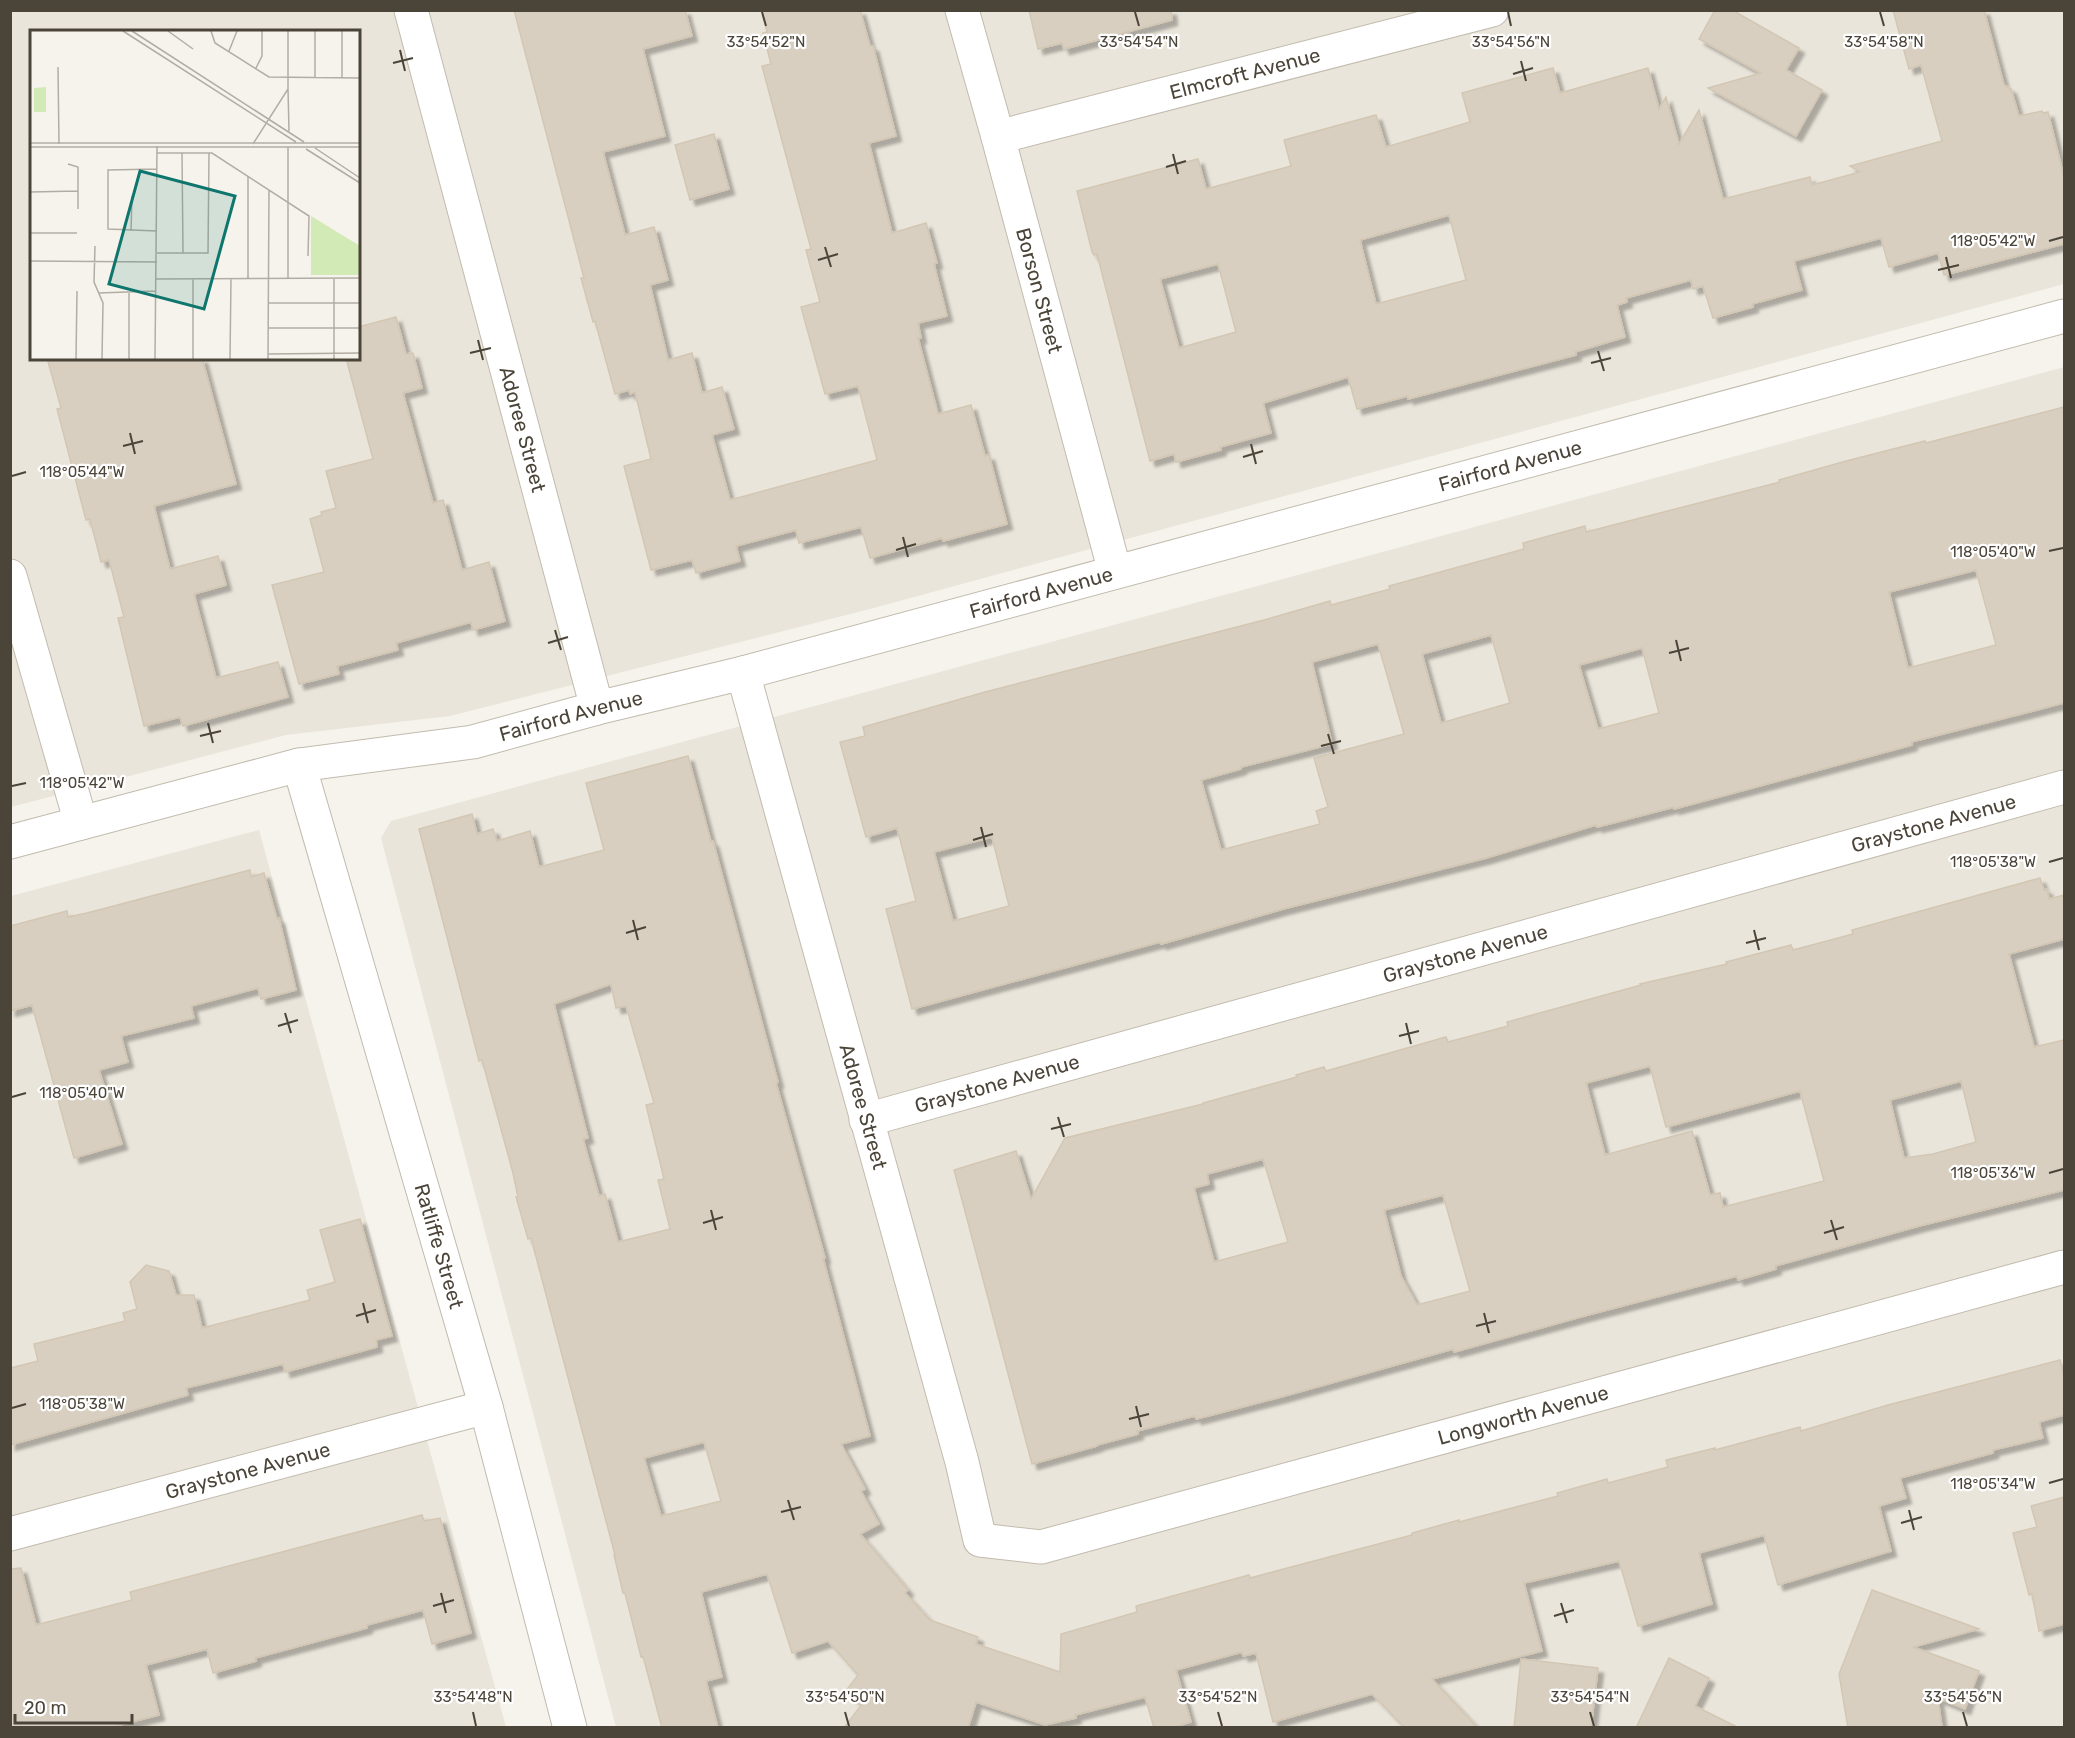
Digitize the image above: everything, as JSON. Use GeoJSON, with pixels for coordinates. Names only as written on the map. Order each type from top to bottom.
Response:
{"type":"FeatureCollection","features":[{"type":"Feature","properties":{"kind":"street","name":"Adoree Street"},"geometry":{"type":"LineString","coordinates":[[411,10],[597,708]]}},
{"type":"Feature","properties":{"kind":"street","name":"Borson Street"},"geometry":{"type":"LineString","coordinates":[[962,10],[1114,572]]}},
{"type":"Feature","properties":{"kind":"street","name":"Elmcroft Avenue"},"geometry":{"type":"LineString","coordinates":[[998,138],[1492,10]]}},
{"type":"Feature","properties":{"kind":"street","name":"Fairford Avenue"},"geometry":{"type":"LineString","coordinates":[[10,842],[299,765],[473,742],[597,708],[743,673],[2064,316]]}},
{"type":"Feature","properties":{"kind":"street"},"geometry":{"type":"LineString","coordinates":[[10,576],[81,823]]}},
{"type":"Feature","properties":{"kind":"street","name":"Adoree Street"},"geometry":{"type":"LineString","coordinates":[[743,673],[962,1462],[980,1540]]}},
{"type":"Feature","properties":{"kind":"street","name":"Ratliffe Street"},"geometry":{"type":"LineString","coordinates":[[299,765],[486,1407],[570,1728]]}},
{"type":"Feature","properties":{"kind":"street","name":"Graystone Avenue"},"geometry":{"type":"LineString","coordinates":[[866,1120],[2064,788]]}},
{"type":"Feature","properties":{"kind":"street","name":"Longworth Avenue"},"geometry":{"type":"LineString","coordinates":[[980,1540],[1041,1547],[2064,1268]]}},
{"type":"Feature","properties":{"kind":"street","name":"Graystone Avenue"},"geometry":{"type":"LineString","coordinates":[[10,1534],[486,1407]]}},
{"type":"Feature","properties":{"kind":"shaded area"},"geometry":{"type":"Polygon","coordinates":[[[11,11],[2064,11],[2064,284],[870,609],[450,716],[286,735],[11,807],[11,11]]]}},
{"type":"Feature","properties":{"kind":"shaded area"},"geometry":{"type":"Polygon","coordinates":[[[2064,367],[2064,1727],[616,1727],[381,838],[391,821],[2064,367]]]}},
{"type":"Feature","properties":{"kind":"shaded area"},"geometry":{"type":"Polygon","coordinates":[[[259,830],[506,1727],[11,1728],[11,896],[259,830]]]}},
{"type":"Feature","properties":{"kind":"building"},"geometry":{"type":"Polygon","coordinates":[[[514,10],[685,10],[692,36],[643,49],[665,136],[603,152],[625,235],[654,227],[668,280],[650,285],[668,360],[692,353],[702,393],[722,387],[734,429],[712,435],[730,500],[877,460],[858,386],[825,394],[801,307],[820,302],[806,250],[811,249],[762,66],[771,64],[763,33],[767,32],[762,10],[860,10],[870,46],[873,46],[896,136],[869,143],[892,233],[926,223],[937,263],[934,264],[947,316],[918,323],[921,338],[918,338],[938,414],[971,405],[985,456],[989,455],[1007,524],[943,541],[942,538],[870,558],[861,527],[799,543],[796,530],[736,546],[740,561],[696,573],[692,560],[651,570],[624,466],[651,459],[635,392],[630,394],[629,390],[615,394],[581,278],[584,278],[514,10]]]}},
{"type":"Feature","properties":{"kind":"building"},"geometry":{"type":"Polygon","coordinates":[[[1029,10],[1171,10],[1172,20],[1064,49],[1062,43],[1038,49],[1029,10]]]}},
{"type":"Feature","properties":{"kind":"building"},"geometry":{"type":"Polygon","coordinates":[[[1715,10],[1732,10],[1799,48],[1786,70],[1822,90],[1796,136],[1708,88],[1761,73],[1699,39],[1715,10]]]}},
{"type":"Feature","properties":{"kind":"building"},"geometry":{"type":"Polygon","coordinates":[[[1893,10],[1984,10],[2004,85],[2011,89],[2019,116],[2042,111],[2043,113],[2048,112],[2064,177],[2064,244],[1944,275],[1938,253],[1889,267],[1881,238],[1794,261],[1802,290],[1713,318],[1703,286],[1693,289],[1691,280],[1626,298],[1627,302],[1617,305],[1625,337],[1575,352],[1576,355],[1408,399],[1408,396],[1357,409],[1348,377],[1263,403],[1271,433],[1176,462],[1174,454],[1150,461],[1097,254],[1094,255],[1092,252],[1077,191],[1198,159],[1206,189],[1291,166],[1284,140],[1376,115],[1386,147],[1470,122],[1462,93],[1553,68],[1560,93],[1648,68],[1659,109],[1666,97],[1679,144],[1699,110],[1723,199],[1810,177],[1812,185],[1860,172],[1850,166],[1942,141],[1921,65],[1909,69],[1893,10]],[[1449,215],[1360,240],[1376,304],[1466,280],[1449,215]],[[1218,264],[1160,279],[1179,348],[1236,332],[1218,264]]]}},
{"type":"Feature","properties":{"kind":"building"},"geometry":{"type":"Polygon","coordinates":[[[714,134],[729,189],[690,200],[675,145],[714,134]]]}},
{"type":"Feature","properties":{"kind":"building"},"geometry":{"type":"Polygon","coordinates":[[[396,317],[406,354],[413,353],[422,388],[403,393],[433,503],[443,500],[462,570],[489,562],[505,621],[473,630],[471,622],[396,643],[398,650],[337,666],[339,674],[299,684],[272,585],[324,572],[310,519],[322,515],[321,512],[336,508],[326,471],[373,459],[347,360],[360,360],[360,326],[396,317]]]}},
{"type":"Feature","properties":{"kind":"building"},"geometry":{"type":"Polygon","coordinates":[[[48,360],[203,360],[236,484],[154,506],[170,569],[218,556],[226,585],[194,594],[216,678],[278,662],[288,697],[183,726],[180,717],[144,726],[118,618],[124,617],[109,560],[101,562],[90,519],[86,520],[57,409],[61,408],[48,360]]]}},
{"type":"Feature","properties":{"kind":"building"},"geometry":{"type":"Polygon","coordinates":[[[2064,407],[2064,703],[1911,742],[1912,745],[1674,809],[1674,807],[1597,827],[1596,825],[1486,858],[1283,909],[1161,944],[1160,942],[912,1009],[886,909],[916,901],[897,828],[866,837],[840,742],[865,736],[863,727],[985,692],[1330,601],[1331,605],[1390,589],[1389,586],[1524,549],[1523,543],[1585,526],[1586,532],[1780,482],[1779,480],[1846,461],[1925,441],[1926,443],[2064,407]],[[1976,570],[1889,592],[1908,668],[1996,645],[1976,570]],[[1491,635],[1422,654],[1441,723],[1510,703],[1491,635]],[[1378,644],[1312,662],[1332,744],[1241,767],[1241,769],[1201,780],[1221,850],[1320,824],[1316,811],[1328,807],[1314,758],[1404,734],[1378,644]],[[1642,648],[1579,665],[1598,729],[1659,713],[1642,648]],[[992,837],[934,852],[953,921],[1009,906],[992,837]]]}},
{"type":"Feature","properties":{"kind":"building"},"geometry":{"type":"Polygon","coordinates":[[[688,756],[778,1082],[776,1083],[825,1258],[823,1258],[870,1436],[841,1444],[865,1489],[861,1491],[879,1524],[860,1534],[908,1590],[905,1593],[930,1620],[978,1637],[976,1644],[1060,1672],[1061,1634],[1137,1612],[1136,1606],[1558,1496],[1557,1493],[1607,1479],[1608,1483],[1668,1467],[1666,1460],[1715,1448],[1715,1450],[1800,1427],[1801,1431],[1888,1405],[2060,1360],[2064,1376],[2064,1415],[2039,1422],[2043,1438],[1993,1450],[1993,1453],[1900,1478],[1906,1498],[1879,1506],[1891,1551],[1778,1585],[1764,1535],[1699,1553],[1712,1604],[1638,1626],[1619,1561],[1524,1583],[1542,1651],[1432,1679],[1478,1728],[1405,1728],[1372,1694],[1273,1722],[1256,1653],[1243,1656],[1242,1652],[1176,1670],[1191,1722],[1171,1728],[1154,1728],[1145,1697],[1045,1725],[976,1702],[968,1728],[844,1728],[862,1704],[845,1692],[858,1675],[828,1641],[792,1653],[767,1574],[701,1592],[722,1677],[706,1681],[718,1728],[662,1728],[625,1593],[623,1593],[531,1238],[528,1239],[516,1197],[518,1197],[513,1173],[482,1060],[479,1061],[419,829],[472,814],[477,834],[493,829],[497,841],[530,831],[539,867],[604,850],[586,783],[688,756]],[[611,984],[554,1004],[588,1138],[583,1139],[599,1196],[605,1194],[618,1242],[670,1229],[658,1180],[664,1179],[646,1105],[654,1103],[626,1006],[616,1008],[611,984]],[[704,1442],[644,1458],[661,1516],[721,1501],[704,1442]]]}},
{"type":"Feature","properties":{"kind":"building"},"geometry":{"type":"Polygon","coordinates":[[[250,870],[251,877],[264,873],[277,919],[279,918],[296,990],[261,999],[258,988],[191,1006],[194,1018],[121,1036],[128,1062],[99,1070],[122,1144],[74,1158],[32,1005],[10,1011],[10,926],[67,911],[68,917],[87,913],[250,870]]]}},
{"type":"Feature","properties":{"kind":"building"},"geometry":{"type":"Polygon","coordinates":[[[2040,878],[2044,890],[2047,889],[2049,899],[2064,895],[2064,939],[2009,954],[2034,1047],[2064,1040],[2064,1190],[1919,1226],[1775,1266],[1776,1269],[1738,1280],[1737,1276],[1454,1352],[1453,1349],[1196,1419],[1195,1416],[1137,1431],[1138,1434],[1032,1464],[954,1170],[1016,1151],[1031,1199],[1065,1138],[1203,1104],[1324,1067],[1326,1071],[1446,1037],[1448,1042],[1508,1026],[1507,1022],[1640,984],[1727,964],[1726,962],[1791,945],[1793,950],[1853,934],[1852,930],[2040,878]],[[1650,1066],[1586,1083],[1605,1155],[1692,1131],[1710,1195],[1720,1193],[1723,1207],[1824,1181],[1800,1091],[1666,1127],[1650,1066]],[[1961,1081],[1890,1100],[1904,1158],[1933,1154],[1976,1142],[1961,1081]],[[1263,1159],[1207,1174],[1209,1184],[1194,1188],[1214,1262],[1288,1242],[1263,1159]],[[1443,1195],[1384,1210],[1401,1276],[1417,1305],[1470,1291],[1443,1195]]]}},
{"type":"Feature","properties":{"kind":"building"},"geometry":{"type":"Polygon","coordinates":[[[360,1219],[392,1336],[376,1340],[377,1347],[285,1372],[283,1364],[186,1388],[188,1395],[10,1445],[10,1368],[38,1361],[34,1344],[125,1321],[123,1313],[137,1309],[130,1282],[146,1265],[169,1271],[176,1295],[194,1295],[202,1328],[310,1300],[307,1290],[335,1282],[320,1230],[360,1219]]]}},
{"type":"Feature","properties":{"kind":"building"},"geometry":{"type":"Polygon","coordinates":[[[2064,1497],[2064,1624],[2039,1631],[2032,1594],[2029,1595],[2013,1533],[2037,1527],[2031,1506],[2064,1497]]]}},
{"type":"Feature","properties":{"kind":"building"},"geometry":{"type":"Polygon","coordinates":[[[422,1515],[424,1521],[440,1518],[471,1633],[432,1644],[423,1610],[367,1625],[367,1628],[255,1658],[256,1661],[213,1673],[207,1649],[146,1665],[159,1715],[108,1728],[10,1728],[10,1569],[21,1568],[36,1625],[132,1600],[130,1592],[422,1515]]]}},
{"type":"Feature","properties":{"kind":"building"},"geometry":{"type":"Polygon","coordinates":[[[1872,1590],[1979,1629],[1913,1647],[1979,1671],[1965,1709],[1938,1698],[1942,1728],[1848,1728],[1839,1674],[1872,1590]]]}},
{"type":"Feature","properties":{"kind":"building"},"geometry":{"type":"Polygon","coordinates":[[[1669,1658],[1709,1678],[1695,1706],[1739,1728],[1636,1728],[1669,1658]]]}},
{"type":"Feature","properties":{"kind":"building"},"geometry":{"type":"Polygon","coordinates":[[[1521,1659],[1598,1668],[1591,1728],[1514,1728],[1521,1659]]]}}]}
